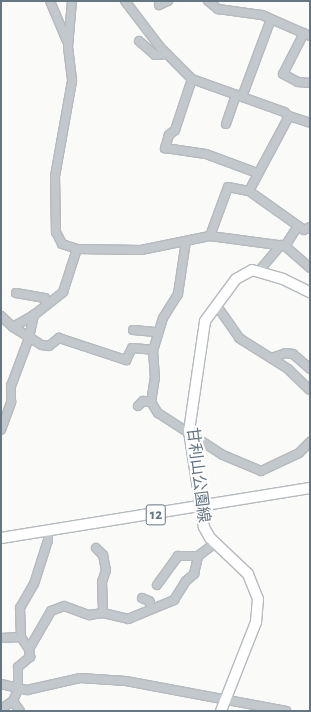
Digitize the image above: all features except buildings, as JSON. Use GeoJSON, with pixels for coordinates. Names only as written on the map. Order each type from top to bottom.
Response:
{"type":"FeatureCollection","features":[{"type":"Feature","properties":{"kind":"main road","name":"甘利山公園線"},"geometry":{"type":"LineString","coordinates":[[220,711],[227,698],[256,622],[258,599],[248,574],[207,534],[189,431],[206,321],[236,279],[252,270],[259,271]]}},
{"type":"Feature","properties":{"kind":"main road"},"geometry":{"type":"LineString","coordinates":[[259,271],[310,292]]}},
{"type":"Feature","properties":{"kind":"main road","name":"12"},"geometry":{"type":"LineString","coordinates":[[1,538],[48,532],[310,488]]}},
{"type":"Feature","properties":{"kind":"street"},"geometry":{"type":"LineString","coordinates":[[50,1],[68,43]]}},
{"type":"Feature","properties":{"kind":"street"},"geometry":{"type":"LineString","coordinates":[[72,1],[68,43],[72,81],[55,176],[56,232],[62,244],[76,249],[141,250],[210,236],[283,245],[310,268]]}},
{"type":"Feature","properties":{"kind":"street"},"geometry":{"type":"LineString","coordinates":[[125,1],[167,54],[192,79],[284,112],[289,116],[309,121]]}},
{"type":"Feature","properties":{"kind":"street"},"geometry":{"type":"LineString","coordinates":[[159,5],[168,1]]}},
{"type":"Feature","properties":{"kind":"street"},"geometry":{"type":"LineString","coordinates":[[208,1],[218,9],[262,15],[307,34],[283,74],[298,82],[310,84]]}},
{"type":"Feature","properties":{"kind":"street"},"geometry":{"type":"LineString","coordinates":[[226,124],[271,19]]}},
{"type":"Feature","properties":{"kind":"street"},"geometry":{"type":"LineString","coordinates":[[139,41],[155,55],[167,54]]}},
{"type":"Feature","properties":{"kind":"street"},"geometry":{"type":"LineString","coordinates":[[192,79],[175,130],[169,135],[165,148],[191,154],[206,154],[257,173]]}},
{"type":"Feature","properties":{"kind":"street"},"geometry":{"type":"LineString","coordinates":[[249,191],[257,173],[289,116]]}},
{"type":"Feature","properties":{"kind":"street"},"geometry":{"type":"LineString","coordinates":[[210,236],[228,187],[249,191],[304,230],[310,227]]}},
{"type":"Feature","properties":{"kind":"street"},"geometry":{"type":"LineString","coordinates":[[259,271],[298,226]]}},
{"type":"Feature","properties":{"kind":"street"},"geometry":{"type":"LineString","coordinates":[[186,241],[178,294],[163,318],[153,350],[155,377],[151,402],[158,413],[189,431],[223,455],[261,471],[299,453],[310,442]]}},
{"type":"Feature","properties":{"kind":"street"},"geometry":{"type":"LineString","coordinates":[[14,326],[34,315],[63,292],[76,249]]}},
{"type":"Feature","properties":{"kind":"street"},"geometry":{"type":"LineString","coordinates":[[16,293],[45,298],[46,304]]}},
{"type":"Feature","properties":{"kind":"street"},"geometry":{"type":"LineString","coordinates":[[217,306],[239,338],[288,369],[310,390]]}},
{"type":"Feature","properties":{"kind":"street"},"geometry":{"type":"LineString","coordinates":[[1,430],[11,402],[10,386],[29,338],[34,315]]}},
{"type":"Feature","properties":{"kind":"street"},"geometry":{"type":"LineString","coordinates":[[1,316],[29,338],[49,346],[59,338],[126,360],[132,348],[153,350]]}},
{"type":"Feature","properties":{"kind":"street"},"geometry":{"type":"LineString","coordinates":[[133,330],[158,332]]}},
{"type":"Feature","properties":{"kind":"street"},"geometry":{"type":"LineString","coordinates":[[271,358],[286,353],[293,354],[310,369]]}},
{"type":"Feature","properties":{"kind":"street"},"geometry":{"type":"LineString","coordinates":[[138,406],[143,401],[151,402]]}},
{"type":"Feature","properties":{"kind":"street"},"geometry":{"type":"LineString","coordinates":[[1,709],[13,701],[18,689],[18,667],[30,657],[29,649],[21,637],[20,608],[34,584],[48,540],[48,532]]}},
{"type":"Feature","properties":{"kind":"street"},"geometry":{"type":"LineString","coordinates":[[157,585],[178,556],[198,556],[215,543]]}},
{"type":"Feature","properties":{"kind":"street"},"geometry":{"type":"LineString","coordinates":[[96,548],[103,555],[106,570],[102,582],[103,613]]}},
{"type":"Feature","properties":{"kind":"street"},"geometry":{"type":"LineString","coordinates":[[29,649],[51,611],[64,606],[89,615],[103,613],[128,619],[174,600],[186,581],[194,574],[198,556]]}},
{"type":"Feature","properties":{"kind":"street"},"geometry":{"type":"LineString","coordinates":[[142,598],[149,601],[152,608]]}},
{"type":"Feature","properties":{"kind":"street"},"geometry":{"type":"LineString","coordinates":[[1,638],[21,637]]}},
{"type":"Feature","properties":{"kind":"street"},"geometry":{"type":"LineString","coordinates":[[1,684],[18,689],[36,689],[66,680],[90,678],[160,685],[227,698],[266,709],[286,711]]}},
{"type":"Feature","properties":{"kind":"street"},"geometry":{"type":"LineString","coordinates":[[13,701],[20,711]]}}]}
